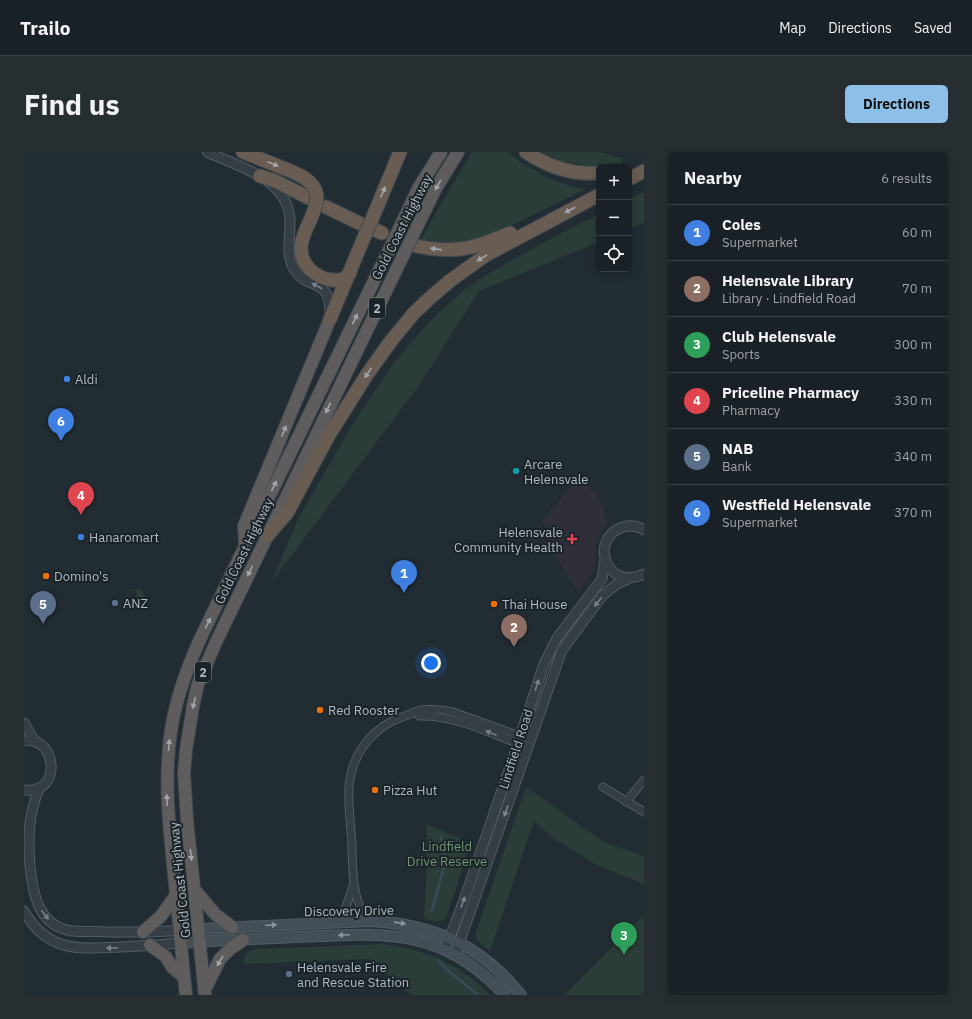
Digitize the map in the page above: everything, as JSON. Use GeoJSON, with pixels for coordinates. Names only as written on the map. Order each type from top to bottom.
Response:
{"type":"FeatureCollection","features":[{"type":"Feature","properties":{"kind":"highway"},"geometry":{"type":"LineString","coordinates":[[243,152],[293,172],[303,177],[313,186],[317,195],[316,204],[301,244],[302,257],[306,266],[319,276],[329,280],[344,279],[350,273]]}},
{"type":"Feature","properties":{"kind":"highway"},"geometry":{"type":"LineString","coordinates":[[393,152],[395,165]]}},
{"type":"Feature","properties":{"kind":"highway"},"geometry":{"type":"LineString","coordinates":[[245,546],[244,526],[350,273],[376,230],[400,152]]}},
{"type":"Feature","properties":{"kind":"highway","name":"Gold Coast Highway"},"geometry":{"type":"LineString","coordinates":[[186,995],[166,784],[170,738],[178,697],[192,658],[245,546],[418,189],[441,152]]}},
{"type":"Feature","properties":{"kind":"highway","name":"Gold Coast Highway"},"geometry":{"type":"LineString","coordinates":[[205,992],[187,820],[184,773],[186,750],[198,684],[210,655],[267,536],[436,188],[458,152]]}},
{"type":"Feature","properties":{"kind":"highway"},"geometry":{"type":"LineString","coordinates":[[526,152],[548,165],[561,169],[581,173],[596,173]]}},
{"type":"Feature","properties":{"kind":"highway"},"geometry":{"type":"LineString","coordinates":[[632,167],[644,164]]}},
{"type":"Feature","properties":{"kind":"highway"},"geometry":{"type":"LineString","coordinates":[[632,177],[644,171]]}},
{"type":"Feature","properties":{"kind":"highway"},"geometry":{"type":"LineString","coordinates":[[260,176],[275,181],[309,198]]}},
{"type":"Feature","properties":{"kind":"highway"},"geometry":{"type":"LineString","coordinates":[[267,536],[287,513],[312,465],[345,410],[386,347],[402,326],[430,297],[468,267],[491,252],[596,197]]}},
{"type":"Feature","properties":{"kind":"highway"},"geometry":{"type":"LineString","coordinates":[[326,207],[376,230]]}},
{"type":"Feature","properties":{"kind":"highway"},"geometry":{"type":"LineString","coordinates":[[416,246],[443,250],[466,249],[484,244],[516,230],[541,226]]}},
{"type":"Feature","properties":{"kind":"highway"},"geometry":{"type":"LineString","coordinates":[[195,890],[215,914],[232,927]]}},
{"type":"Feature","properties":{"kind":"highway"},"geometry":{"type":"LineString","coordinates":[[143,932],[161,916],[176,895]]}},
{"type":"Feature","properties":{"kind":"highway"},"geometry":{"type":"LineString","coordinates":[[205,992],[220,958],[243,940]]}},
{"type":"Feature","properties":{"kind":"highway"},"geometry":{"type":"LineString","coordinates":[[150,945],[166,957],[172,967],[184,977]]}},
{"type":"Feature","properties":{"kind":"main road","name":"Discovery Drive"},"geometry":{"type":"LineString","coordinates":[[179,930],[369,921],[411,925],[450,938],[476,952],[497,968],[521,995]]}},
{"type":"Feature","properties":{"kind":"main road","name":"Discovery Drive"},"geometry":{"type":"LineString","coordinates":[[180,943],[357,934],[389,934],[414,938],[455,955],[482,973],[505,995]]}},
{"type":"Feature","properties":{"kind":"street"},"geometry":{"type":"LineString","coordinates":[[207,152],[260,176],[278,189],[290,213],[289,252],[292,264],[299,275],[327,292],[330,301],[330,319]]}},
{"type":"Feature","properties":{"kind":"street","name":"Lindfield Road"},"geometry":{"type":"LineString","coordinates":[[445,950],[463,903],[549,652],[557,638],[602,579],[605,560],[605,545],[608,538],[619,528],[626,526],[634,526],[644,530]]}},
{"type":"Feature","properties":{"kind":"street"},"geometry":{"type":"LineString","coordinates":[[605,560],[608,567],[621,577],[638,578]]}},
{"type":"Feature","properties":{"kind":"street","name":"Lindfield Road"},"geometry":{"type":"LineString","coordinates":[[455,955],[562,650],[602,596],[617,584],[638,578]]}},
{"type":"Feature","properties":{"kind":"street"},"geometry":{"type":"LineString","coordinates":[[369,921],[361,911],[353,886],[349,788],[354,762],[367,741],[377,731],[396,719],[409,715],[428,715],[454,719],[529,744]]}},
{"type":"Feature","properties":{"kind":"street"},"geometry":{"type":"LineString","coordinates":[[24,723],[35,742],[46,750],[52,769],[48,779],[39,789],[32,806],[29,822],[29,850],[34,893],[45,917],[55,925],[72,931],[143,932],[179,930]]}},
{"type":"Feature","properties":{"kind":"street"},"geometry":{"type":"LineString","coordinates":[[24,741],[35,742]]}},
{"type":"Feature","properties":{"kind":"street"},"geometry":{"type":"LineString","coordinates":[[626,802],[644,780]]}},
{"type":"Feature","properties":{"kind":"street"},"geometry":{"type":"LineString","coordinates":[[603,787],[644,812]]}},
{"type":"Feature","properties":{"kind":"street"},"geometry":{"type":"LineString","coordinates":[[24,790],[39,789]]}},
{"type":"Feature","properties":{"kind":"street"},"geometry":{"type":"LineString","coordinates":[[333,923],[346,907],[353,886]]}},
{"type":"Feature","properties":{"kind":"street"},"geometry":{"type":"LineString","coordinates":[[24,911],[40,932],[52,940],[66,946],[84,949],[180,943]]}},
{"type":"Feature","properties":{"kind":"shaded area","name":"Helensvale Community Health"},"geometry":{"type":"Polygon","coordinates":[[[578,479],[598,495],[600,504],[603,506],[607,525],[603,528],[595,544],[595,569],[579,592],[548,545],[545,526],[542,520],[578,479]]]}},
{"type":"Feature","properties":{"kind":"green space"},"geometry":{"type":"Polygon","coordinates":[[[472,152],[508,152],[522,163],[550,179],[584,190],[492,235],[469,242],[442,244],[420,242],[472,152]]]}},
{"type":"Feature","properties":{"kind":"green space"},"geometry":{"type":"Polygon","coordinates":[[[541,152],[599,152],[622,158],[622,163],[596,164],[596,165],[590,166],[560,161],[541,152]]]}},
{"type":"Feature","properties":{"kind":"green space"},"geometry":{"type":"Polygon","coordinates":[[[644,192],[644,223],[632,228],[632,200],[632,198],[644,192]]]}},
{"type":"Feature","properties":{"kind":"green space"},"geometry":{"type":"Polygon","coordinates":[[[596,216],[596,243],[479,291],[420,384],[271,583],[298,519],[355,420],[393,364],[430,321],[464,290],[496,269],[596,216]]]}},
{"type":"Feature","properties":{"kind":"green space"},"geometry":{"type":"Polygon","coordinates":[[[140,589],[144,594],[144,600],[143,607],[140,612],[136,591],[133,590],[140,589]]]}},
{"type":"Feature","properties":{"kind":"green space"},"geometry":{"type":"Polygon","coordinates":[[[526,787],[605,843],[644,856],[644,884],[597,865],[556,840],[534,821],[490,951],[478,941],[476,932],[526,787]]]}},
{"type":"Feature","properties":{"kind":"green space","name":"Lindfield Drive Reserve"},"geometry":{"type":"Polygon","coordinates":[[[426,824],[471,843],[447,915],[440,921],[424,919],[427,861],[426,824]]]}},
{"type":"Feature","properties":{"kind":"green space"},"geometry":{"type":"Polygon","coordinates":[[[644,915],[644,995],[564,995],[644,915]]]}},
{"type":"Feature","properties":{"kind":"green space"},"geometry":{"type":"Polygon","coordinates":[[[384,944],[414,950],[442,960],[466,974],[490,995],[411,995],[369,959],[244,964],[246,954],[254,949],[384,944]]]}},
{"type":"Feature","properties":{"kind":"waterway"},"geometry":{"type":"LineString","coordinates":[[432,910],[442,873],[445,854],[440,836]]}},
{"type":"Feature","properties":{"kind":"waterway"},"geometry":{"type":"LineString","coordinates":[[438,960],[445,968],[478,995]]}},
{"type":"Feature","properties":{"kind":"tunnel"},"geometry":{"type":"LineString","coordinates":[[388,236],[416,246]]}},
{"type":"Feature","properties":{"kind":"place","name":"Aldi"},"geometry":{"type":"Point","coordinates":[67,379]}},
{"type":"Feature","properties":{"kind":"place","name":"Westfield Helensvale"},"geometry":{"type":"Point","coordinates":[61,441]}},
{"type":"Feature","properties":{"kind":"place","name":"Arcare Helensvale"},"geometry":{"type":"Point","coordinates":[516,471]}},
{"type":"Feature","properties":{"kind":"place","name":"Priceline Pharmacy"},"geometry":{"type":"Point","coordinates":[81,515]}},
{"type":"Feature","properties":{"kind":"place","name":"Hanaromart"},"geometry":{"type":"Point","coordinates":[81,537]}},
{"type":"Feature","properties":{"kind":"place","name":"Helensvale Community Health"},"geometry":{"type":"Point","coordinates":[572,539]}},
{"type":"Feature","properties":{"kind":"place","name":"Domino's"},"geometry":{"type":"Point","coordinates":[46,576]}},
{"type":"Feature","properties":{"kind":"place","name":"Coles"},"geometry":{"type":"Point","coordinates":[404,593]}},
{"type":"Feature","properties":{"kind":"place","name":"ANZ"},"geometry":{"type":"Point","coordinates":[115,603]}},
{"type":"Feature","properties":{"kind":"place","name":"Thai House"},"geometry":{"type":"Point","coordinates":[494,604]}},
{"type":"Feature","properties":{"kind":"place","name":"NAB"},"geometry":{"type":"Point","coordinates":[43,624]}},
{"type":"Feature","properties":{"kind":"place","name":"Helensvale Library"},"geometry":{"type":"Point","coordinates":[514,647]}},
{"type":"Feature","properties":{"kind":"place","name":"Red Rooster"},"geometry":{"type":"Point","coordinates":[320,710]}},
{"type":"Feature","properties":{"kind":"place","name":"Pizza Hut"},"geometry":{"type":"Point","coordinates":[375,790]}},
{"type":"Feature","properties":{"kind":"place","name":"Club Helensvale"},"geometry":{"type":"Point","coordinates":[624,955]}},
{"type":"Feature","properties":{"kind":"place","name":"Helensvale Fire and Rescue Station"},"geometry":{"type":"Point","coordinates":[289,974]}}]}
